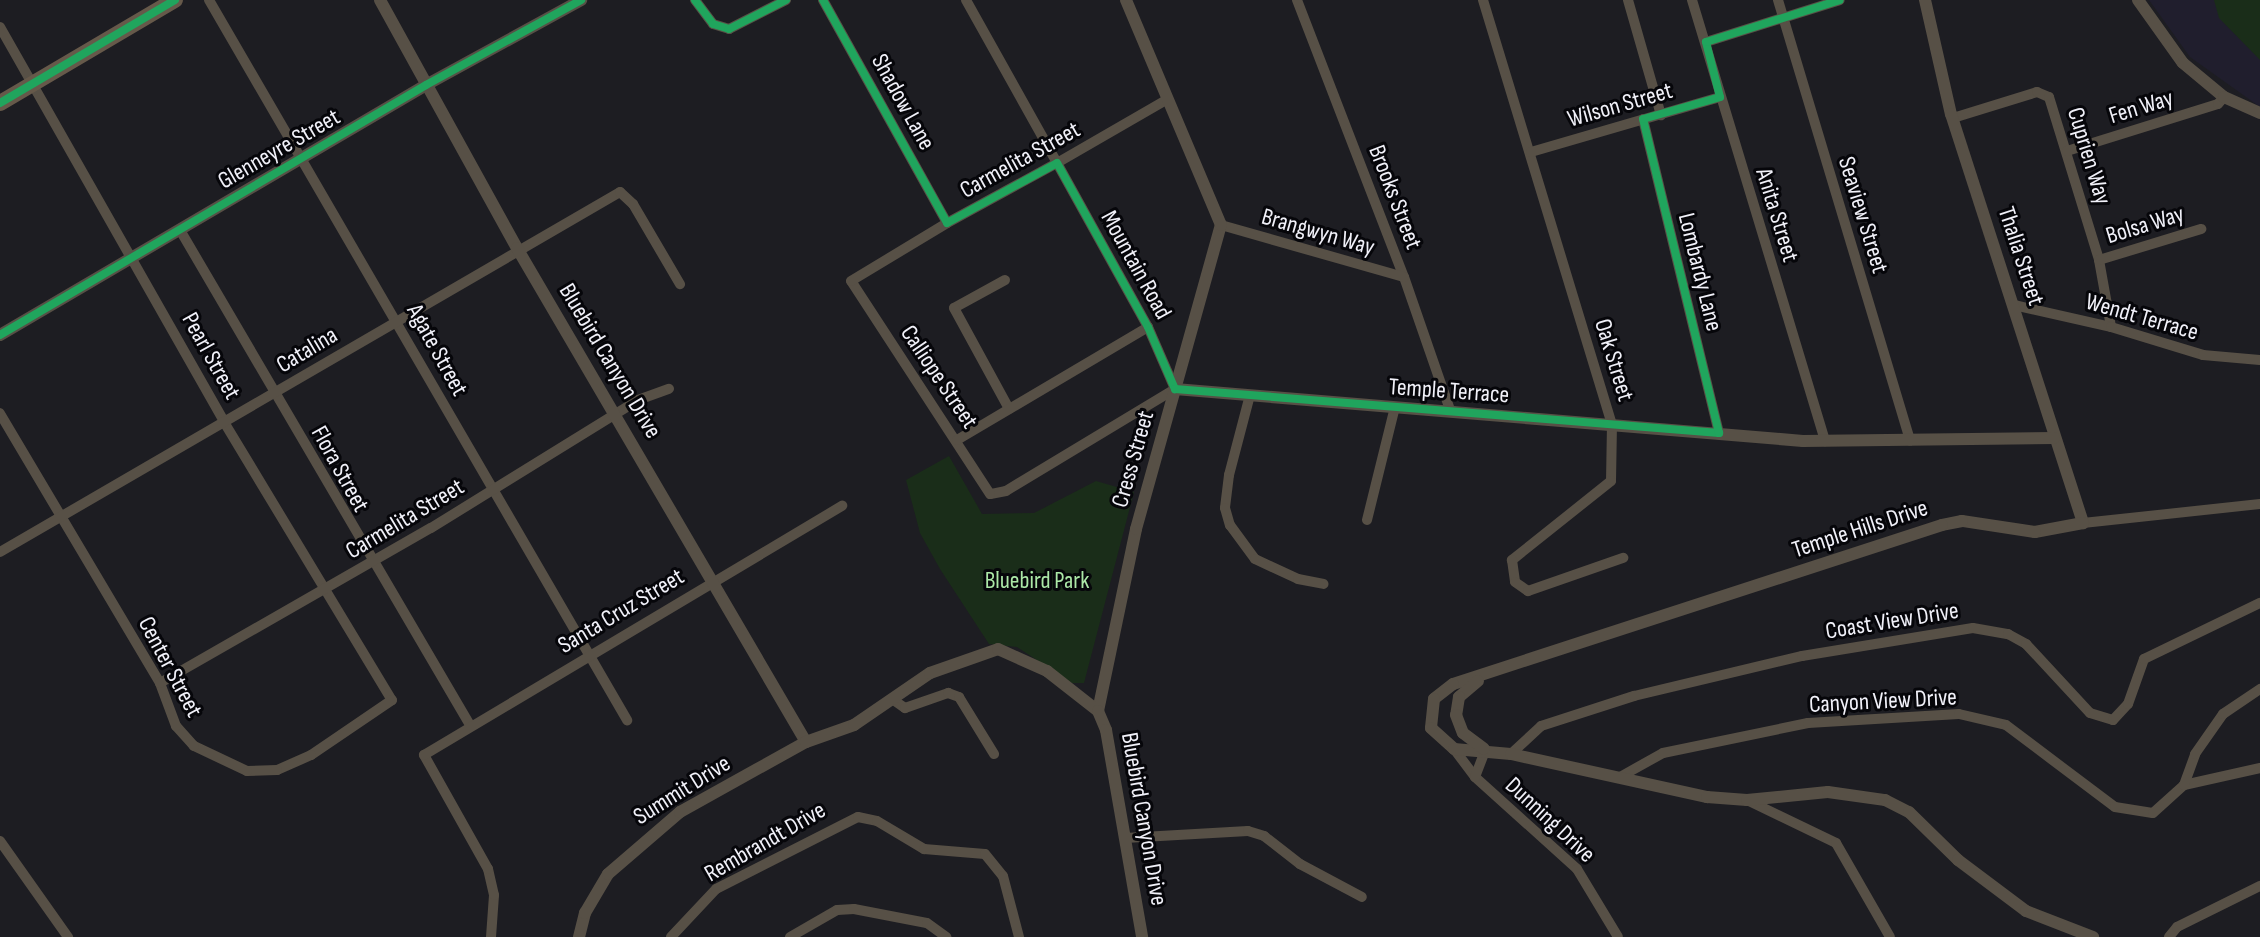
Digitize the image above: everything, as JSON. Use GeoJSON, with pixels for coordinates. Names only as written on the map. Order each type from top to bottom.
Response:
{"type":"FeatureCollection","features":[{"type":"Feature","properties":{"kind":"highway"},"geometry":{"type":"LineString","coordinates":[[0,103],[175,0]]}},
{"type":"Feature","properties":{"kind":"street","name":"Agate Street"},"geometry":{"type":"LineString","coordinates":[[209,0],[302,161],[399,319],[491,491],[627,720]]}},
{"type":"Feature","properties":{"kind":"street","name":"Glenneyre Street"},"geometry":{"type":"LineString","coordinates":[[0,335],[302,161],[426,85],[581,0]]}},
{"type":"Feature","properties":{"kind":"street"},"geometry":{"type":"LineString","coordinates":[[695,0],[713,24],[736,29],[786,0]]}},
{"type":"Feature","properties":{"kind":"street","name":"Shadow Lane"},"geometry":{"type":"LineString","coordinates":[[823,0],[947,223]]}},
{"type":"Feature","properties":{"kind":"street","name":"Mountain Road"},"geometry":{"type":"LineString","coordinates":[[966,0],[1148,327],[1175,389]]}},
{"type":"Feature","properties":{"kind":"street"},"geometry":{"type":"LineString","coordinates":[[1126,0],[1221,225]]}},
{"type":"Feature","properties":{"kind":"street","name":"Brooks Street"},"geometry":{"type":"LineString","coordinates":[[1297,0],[1404,277],[1450,410]]}},
{"type":"Feature","properties":{"kind":"street","name":"Oak Street"},"geometry":{"type":"LineString","coordinates":[[1483,0],[1612,424],[1611,481],[1512,560],[1515,582],[1528,591],[1623,558]]}},
{"type":"Feature","properties":{"kind":"street"},"geometry":{"type":"LineString","coordinates":[[1628,0],[1661,115]]}},
{"type":"Feature","properties":{"kind":"street","name":"Anita Street"},"geometry":{"type":"LineString","coordinates":[[1692,0],[1825,441]]}},
{"type":"Feature","properties":{"kind":"street","name":"Seaview Street"},"geometry":{"type":"LineString","coordinates":[[1778,0],[1910,441]]}},
{"type":"Feature","properties":{"kind":"street"},"geometry":{"type":"LineString","coordinates":[[1706,42],[1840,0]]}},
{"type":"Feature","properties":{"kind":"street","name":"Thalia Street"},"geometry":{"type":"LineString","coordinates":[[1925,0],[1953,118],[2083,523]]}},
{"type":"Feature","properties":{"kind":"street"},"geometry":{"type":"LineString","coordinates":[[2138,0],[2183,63],[2224,97],[2260,113]]}},
{"type":"Feature","properties":{"kind":"street","name":"Bluebird Canyon Drive"},"geometry":{"type":"LineString","coordinates":[[383,1],[517,248],[806,742]]}},
{"type":"Feature","properties":{"kind":"street","name":"Pearl Street"},"geometry":{"type":"LineString","coordinates":[[0,27],[134,258],[224,422],[392,700]]}},
{"type":"Feature","properties":{"kind":"street","name":"Cuprien Way"},"geometry":{"type":"LineString","coordinates":[[1953,118],[2043,92],[2049,97],[2099,260],[2111,327]]}},
{"type":"Feature","properties":{"kind":"street","name":"Wilson Street"},"geometry":{"type":"LineString","coordinates":[[1531,152],[1720,97]]}},
{"type":"Feature","properties":{"kind":"street","name":"Fen Way"},"geometry":{"type":"LineString","coordinates":[[2067,151],[2218,104],[2224,97]]}},
{"type":"Feature","properties":{"kind":"street","name":"Carmelita Street"},"geometry":{"type":"LineString","coordinates":[[851,281],[947,223],[1168,99]]}},
{"type":"Feature","properties":{"kind":"street","name":"Lombardy Lane"},"geometry":{"type":"LineString","coordinates":[[1643,119],[1719,433]]}},
{"type":"Feature","properties":{"kind":"street","name":"Catalina"},"geometry":{"type":"LineString","coordinates":[[0,552],[517,248],[620,192],[633,204],[680,284]]}},
{"type":"Feature","properties":{"kind":"street","name":"Brangwyn Way"},"geometry":{"type":"LineString","coordinates":[[1221,225],[1404,277]]}},
{"type":"Feature","properties":{"kind":"street","name":"Cress Street"},"geometry":{"type":"LineString","coordinates":[[1098,711],[1113,621],[1221,225]]}},
{"type":"Feature","properties":{"kind":"street","name":"Bolsa Way"},"geometry":{"type":"LineString","coordinates":[[2099,260],[2201,229]]}},
{"type":"Feature","properties":{"kind":"street","name":"Flora Street"},"geometry":{"type":"LineString","coordinates":[[180,230],[370,562],[470,725]]}},
{"type":"Feature","properties":{"kind":"street"},"geometry":{"type":"LineString","coordinates":[[1005,280],[954,308],[1009,409]]}},
{"type":"Feature","properties":{"kind":"street","name":"Calliope Street"},"geometry":{"type":"LineString","coordinates":[[851,281],[957,440],[986,490],[994,493],[1006,491],[1175,389]]}},
{"type":"Feature","properties":{"kind":"street","name":"Wendt Terrace"},"geometry":{"type":"LineString","coordinates":[[2014,305],[2111,327],[2203,355],[2260,360]]}},
{"type":"Feature","properties":{"kind":"street"},"geometry":{"type":"LineString","coordinates":[[957,440],[1148,327]]}},
{"type":"Feature","properties":{"kind":"street","name":"Carmelita Street"},"geometry":{"type":"LineString","coordinates":[[160,683],[324,590],[616,413],[669,389]]}},
{"type":"Feature","properties":{"kind":"street","name":"Temple Terrace"},"geometry":{"type":"LineString","coordinates":[[1175,389],[1825,441],[2054,438]]}},
{"type":"Feature","properties":{"kind":"street"},"geometry":{"type":"LineString","coordinates":[[1250,395],[1229,475],[1225,508],[1230,525],[1255,559],[1324,584]]}},
{"type":"Feature","properties":{"kind":"street"},"geometry":{"type":"LineString","coordinates":[[1367,520],[1395,407]]}},
{"type":"Feature","properties":{"kind":"street","name":"Center Street"},"geometry":{"type":"LineString","coordinates":[[0,413],[160,683],[176,726],[194,746],[247,771],[277,770],[311,755],[392,700]]}},
{"type":"Feature","properties":{"kind":"street","name":"Temple Hills Drive"},"geometry":{"type":"LineString","coordinates":[[1454,749],[1431,728],[1434,699],[1453,684],[1942,525],[1962,521],[2035,532],[2083,523],[2260,504]]}},
{"type":"Feature","properties":{"kind":"street","name":"Santa Cruz Street"},"geometry":{"type":"LineString","coordinates":[[491,937],[494,895],[488,869],[424,755],[712,580],[842,506]]}},
{"type":"Feature","properties":{"kind":"street","name":"Coast View Drive"},"geometry":{"type":"LineString","coordinates":[[1511,754],[1541,726],[1634,696],[1802,656],[1973,628],[2008,634],[2026,644],[2090,713],[2113,720],[2128,704],[2144,659],[2260,603]]}},
{"type":"Feature","properties":{"kind":"street","name":"Summit Drive"},"geometry":{"type":"LineString","coordinates":[[579,937],[596,891],[632,848],[680,812],[806,742],[854,725],[930,673],[998,649],[1047,671],[1098,711]]}},
{"type":"Feature","properties":{"kind":"street","name":"Temple Hills Drive"},"geometry":{"type":"LineString","coordinates":[[1485,751],[1463,733],[1456,706],[1466,688],[1487,675]]}},
{"type":"Feature","properties":{"kind":"street"},"geometry":{"type":"LineString","coordinates":[[2184,785],[2195,754],[2223,714],[2260,689]]}},
{"type":"Feature","properties":{"kind":"street"},"geometry":{"type":"LineString","coordinates":[[892,699],[905,708],[948,693],[959,697],[994,754]]}},
{"type":"Feature","properties":{"kind":"street","name":"Bluebird Canyon Drive"},"geometry":{"type":"LineString","coordinates":[[1098,711],[1142,937]]}},
{"type":"Feature","properties":{"kind":"street","name":"Canyon View Drive"},"geometry":{"type":"LineString","coordinates":[[1620,777],[1663,753],[1808,723],[1959,714],[2006,725],[2115,807],[2153,813],[2184,785],[2260,768]]}},
{"type":"Feature","properties":{"kind":"street"},"geometry":{"type":"LineString","coordinates":[[1454,749],[1511,754],[1747,800],[1836,843],[1890,937]]}},
{"type":"Feature","properties":{"kind":"street","name":"Dunning Drive"},"geometry":{"type":"LineString","coordinates":[[1454,749],[1475,777],[1577,869],[1618,937]]}},
{"type":"Feature","properties":{"kind":"street","name":"Dunning Drive"},"geometry":{"type":"LineString","coordinates":[[1475,777],[1485,751]]}},
{"type":"Feature","properties":{"kind":"street"},"geometry":{"type":"LineString","coordinates":[[1747,800],[1828,792],[1885,800],[1909,812],[1958,860],[2026,911],[2093,937]]}},
{"type":"Feature","properties":{"kind":"street","name":"Rembrandt Drive"},"geometry":{"type":"LineString","coordinates":[[671,937],[716,889],[858,817],[877,821],[924,849],[985,854],[1003,876],[1019,937]]}},
{"type":"Feature","properties":{"kind":"street"},"geometry":{"type":"LineString","coordinates":[[1125,838],[1248,831],[1264,836],[1300,864],[1362,897]]}},
{"type":"Feature","properties":{"kind":"street"},"geometry":{"type":"LineString","coordinates":[[0,841],[68,937]]}},
{"type":"Feature","properties":{"kind":"street"},"geometry":{"type":"LineString","coordinates":[[2169,937],[2177,927],[2260,886]]}},
{"type":"Feature","properties":{"kind":"street"},"geometry":{"type":"LineString","coordinates":[[790,937],[837,910],[854,909],[927,923],[946,937]]}},
{"type":"Feature","properties":{"kind":"shaded area"},"geometry":{"type":"Polygon","coordinates":[[[2149,0],[2260,0],[2260,107],[2190,57],[2149,0]]]}},
{"type":"Feature","properties":{"kind":"green space"},"geometry":{"type":"Polygon","coordinates":[[[2214,0],[2260,0],[2260,60],[2219,18],[2214,0]]]}},
{"type":"Feature","properties":{"kind":"green space","name":"Bluebird Park"},"geometry":{"type":"Polygon","coordinates":[[[949,456],[982,514],[1034,513],[1096,481],[1134,492],[1084,683],[1072,683],[1017,647],[989,644],[940,569],[920,533],[906,480],[949,456]]]}},
{"type":"Feature","properties":{"kind":"cycle path"},"geometry":{"type":"LineString","coordinates":[[0,103],[175,0]]}},
{"type":"Feature","properties":{"kind":"cycle path"},"geometry":{"type":"LineString","coordinates":[[0,335],[426,85],[581,0]]}},
{"type":"Feature","properties":{"kind":"cycle path"},"geometry":{"type":"LineString","coordinates":[[695,0],[713,24],[729,29],[786,0]]}},
{"type":"Feature","properties":{"kind":"cycle path"},"geometry":{"type":"LineString","coordinates":[[823,0],[947,223],[1057,163],[1148,327],[1175,389],[1719,433],[1643,119],[1720,97],[1706,42],[1840,0]]}}]}
